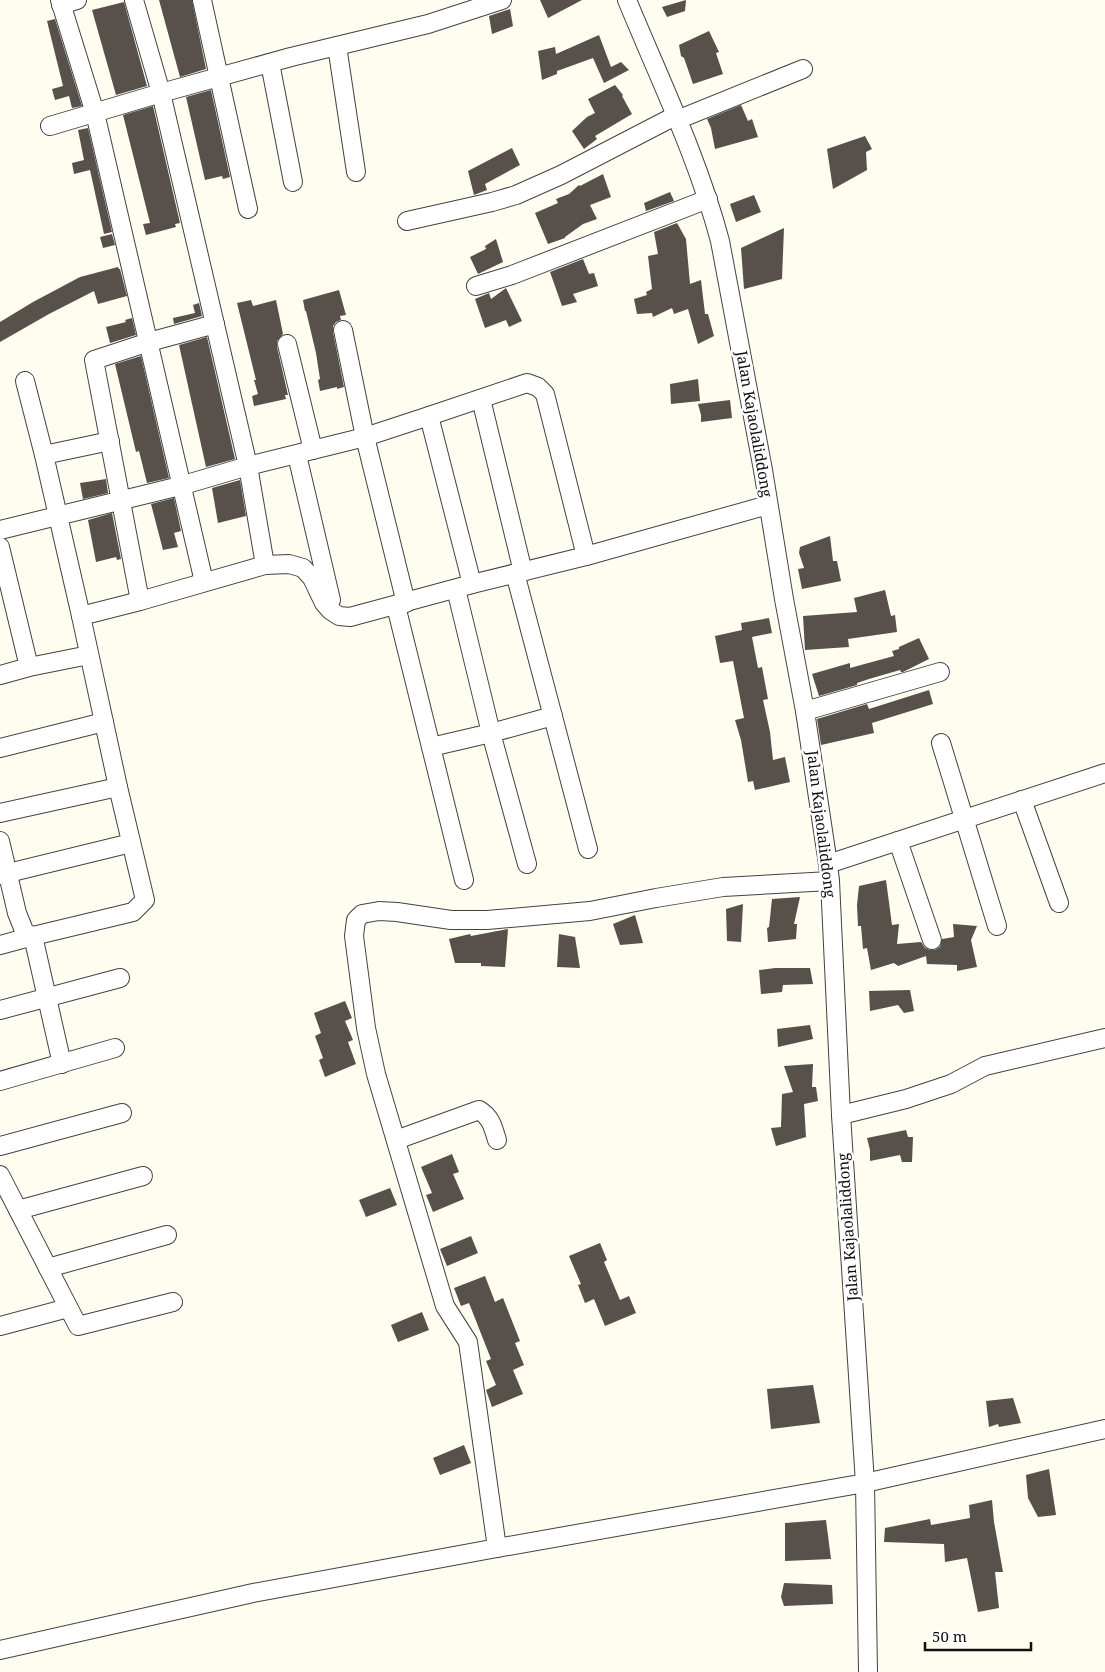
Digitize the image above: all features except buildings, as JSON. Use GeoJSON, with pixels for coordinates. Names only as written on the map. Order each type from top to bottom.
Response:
{"type":"FeatureCollection","features":[{"type":"Feature","properties":{"kind":"street"},"geometry":{"type":"LineString","coordinates":[[134,0],[161,93],[248,466],[265,565]]}},
{"type":"Feature","properties":{"kind":"street"},"geometry":{"type":"LineString","coordinates":[[202,0],[248,209]]}},
{"type":"Feature","properties":{"kind":"street"},"geometry":{"type":"LineString","coordinates":[[50,126],[270,63],[428,24],[502,0]]}},
{"type":"Feature","properties":{"kind":"street","name":"Jalan Kajaolaliddong"},"geometry":{"type":"LineString","coordinates":[[627,0],[694,160],[720,241],[805,711],[829,872],[841,1115],[865,1483],[868,1672]]}},
{"type":"Feature","properties":{"kind":"street"},"geometry":{"type":"LineString","coordinates":[[66,2],[149,342],[180,486],[204,582]]}},
{"type":"Feature","properties":{"kind":"street"},"geometry":{"type":"LineString","coordinates":[[337,46],[356,172]]}},
{"type":"Feature","properties":{"kind":"street"},"geometry":{"type":"LineString","coordinates":[[270,63],[293,182]]}},
{"type":"Feature","properties":{"kind":"street"},"geometry":{"type":"LineString","coordinates":[[407,221],[516,195],[676,118],[803,69]]}},
{"type":"Feature","properties":{"kind":"street"},"geometry":{"type":"LineString","coordinates":[[476,286],[512,275],[708,199]]}},
{"type":"Feature","properties":{"kind":"street"},"geometry":{"type":"LineString","coordinates":[[140,601],[94,360],[149,342],[215,324]]}},
{"type":"Feature","properties":{"kind":"street"},"geometry":{"type":"LineString","coordinates":[[343,330],[431,747],[464,880]]}},
{"type":"Feature","properties":{"kind":"street"},"geometry":{"type":"LineString","coordinates":[[287,344],[334,613]]}},
{"type":"Feature","properties":{"kind":"street"},"geometry":{"type":"LineString","coordinates":[[0,945],[133,912],[145,900],[44,455],[25,381]]}},
{"type":"Feature","properties":{"kind":"street"},"geometry":{"type":"LineString","coordinates":[[0,530],[180,486],[248,466],[365,437],[527,383],[538,387],[545,394],[586,556]]}},
{"type":"Feature","properties":{"kind":"street"},"geometry":{"type":"LineString","coordinates":[[481,398],[519,573],[553,716],[588,849]]}},
{"type":"Feature","properties":{"kind":"street"},"geometry":{"type":"LineString","coordinates":[[429,416],[492,733],[527,864]]}},
{"type":"Feature","properties":{"kind":"street"},"geometry":{"type":"LineString","coordinates":[[44,455],[110,441]]}},
{"type":"Feature","properties":{"kind":"street"},"geometry":{"type":"LineString","coordinates":[[81,616],[265,565],[289,564],[304,568],[312,578],[324,603],[330,610],[339,616],[350,617],[586,556],[768,505]]}},
{"type":"Feature","properties":{"kind":"street"},"geometry":{"type":"LineString","coordinates":[[0,547],[29,667]]}},
{"type":"Feature","properties":{"kind":"street"},"geometry":{"type":"LineString","coordinates":[[0,675],[89,655]]}},
{"type":"Feature","properties":{"kind":"street"},"geometry":{"type":"LineString","coordinates":[[805,711],[940,672]]}},
{"type":"Feature","properties":{"kind":"street"},"geometry":{"type":"LineString","coordinates":[[431,747],[553,716]]}},
{"type":"Feature","properties":{"kind":"street"},"geometry":{"type":"LineString","coordinates":[[0,748],[104,722]]}},
{"type":"Feature","properties":{"kind":"street"},"geometry":{"type":"LineString","coordinates":[[941,743],[997,926]]}},
{"type":"Feature","properties":{"kind":"street"},"geometry":{"type":"LineString","coordinates":[[497,1548],[468,1342],[445,1306],[376,1074],[366,1028],[354,936],[356,920],[359,916],[367,912],[398,912],[451,920],[487,920],[590,911],[723,887],[829,872],[898,840],[1105,773]]}},
{"type":"Feature","properties":{"kind":"street"},"geometry":{"type":"LineString","coordinates":[[0,813],[118,787]]}},
{"type":"Feature","properties":{"kind":"street"},"geometry":{"type":"LineString","coordinates":[[1022,800],[1059,903]]}},
{"type":"Feature","properties":{"kind":"street"},"geometry":{"type":"LineString","coordinates":[[898,840],[932,940]]}},
{"type":"Feature","properties":{"kind":"street"},"geometry":{"type":"LineString","coordinates":[[0,841],[4,874],[17,913],[25,932],[33,936]]}},
{"type":"Feature","properties":{"kind":"street"},"geometry":{"type":"LineString","coordinates":[[4,874],[131,843]]}},
{"type":"Feature","properties":{"kind":"street"},"geometry":{"type":"LineString","coordinates":[[33,936],[62,1064]]}},
{"type":"Feature","properties":{"kind":"street"},"geometry":{"type":"LineString","coordinates":[[0,1010],[120,978]]}},
{"type":"Feature","properties":{"kind":"street"},"geometry":{"type":"LineString","coordinates":[[841,1115],[906,1099],[951,1084],[985,1066],[1105,1038]]}},
{"type":"Feature","properties":{"kind":"street"},"geometry":{"type":"LineString","coordinates":[[0,1081],[114,1048]]}},
{"type":"Feature","properties":{"kind":"street"},"geometry":{"type":"LineString","coordinates":[[396,1140],[478,1110],[492,1121],[497,1140]]}},
{"type":"Feature","properties":{"kind":"street"},"geometry":{"type":"LineString","coordinates":[[0,1146],[122,1113]]}},
{"type":"Feature","properties":{"kind":"street"},"geometry":{"type":"LineString","coordinates":[[18,1210],[143,1176]]}},
{"type":"Feature","properties":{"kind":"street"},"geometry":{"type":"LineString","coordinates":[[1,1180],[78,1326],[174,1302]]}},
{"type":"Feature","properties":{"kind":"street"},"geometry":{"type":"LineString","coordinates":[[48,1268],[168,1235]]}},
{"type":"Feature","properties":{"kind":"street"},"geometry":{"type":"LineString","coordinates":[[0,1326],[68,1308]]}},
{"type":"Feature","properties":{"kind":"street"},"geometry":{"type":"LineString","coordinates":[[0,1650],[253,1593],[865,1483],[1105,1429]]}}]}
